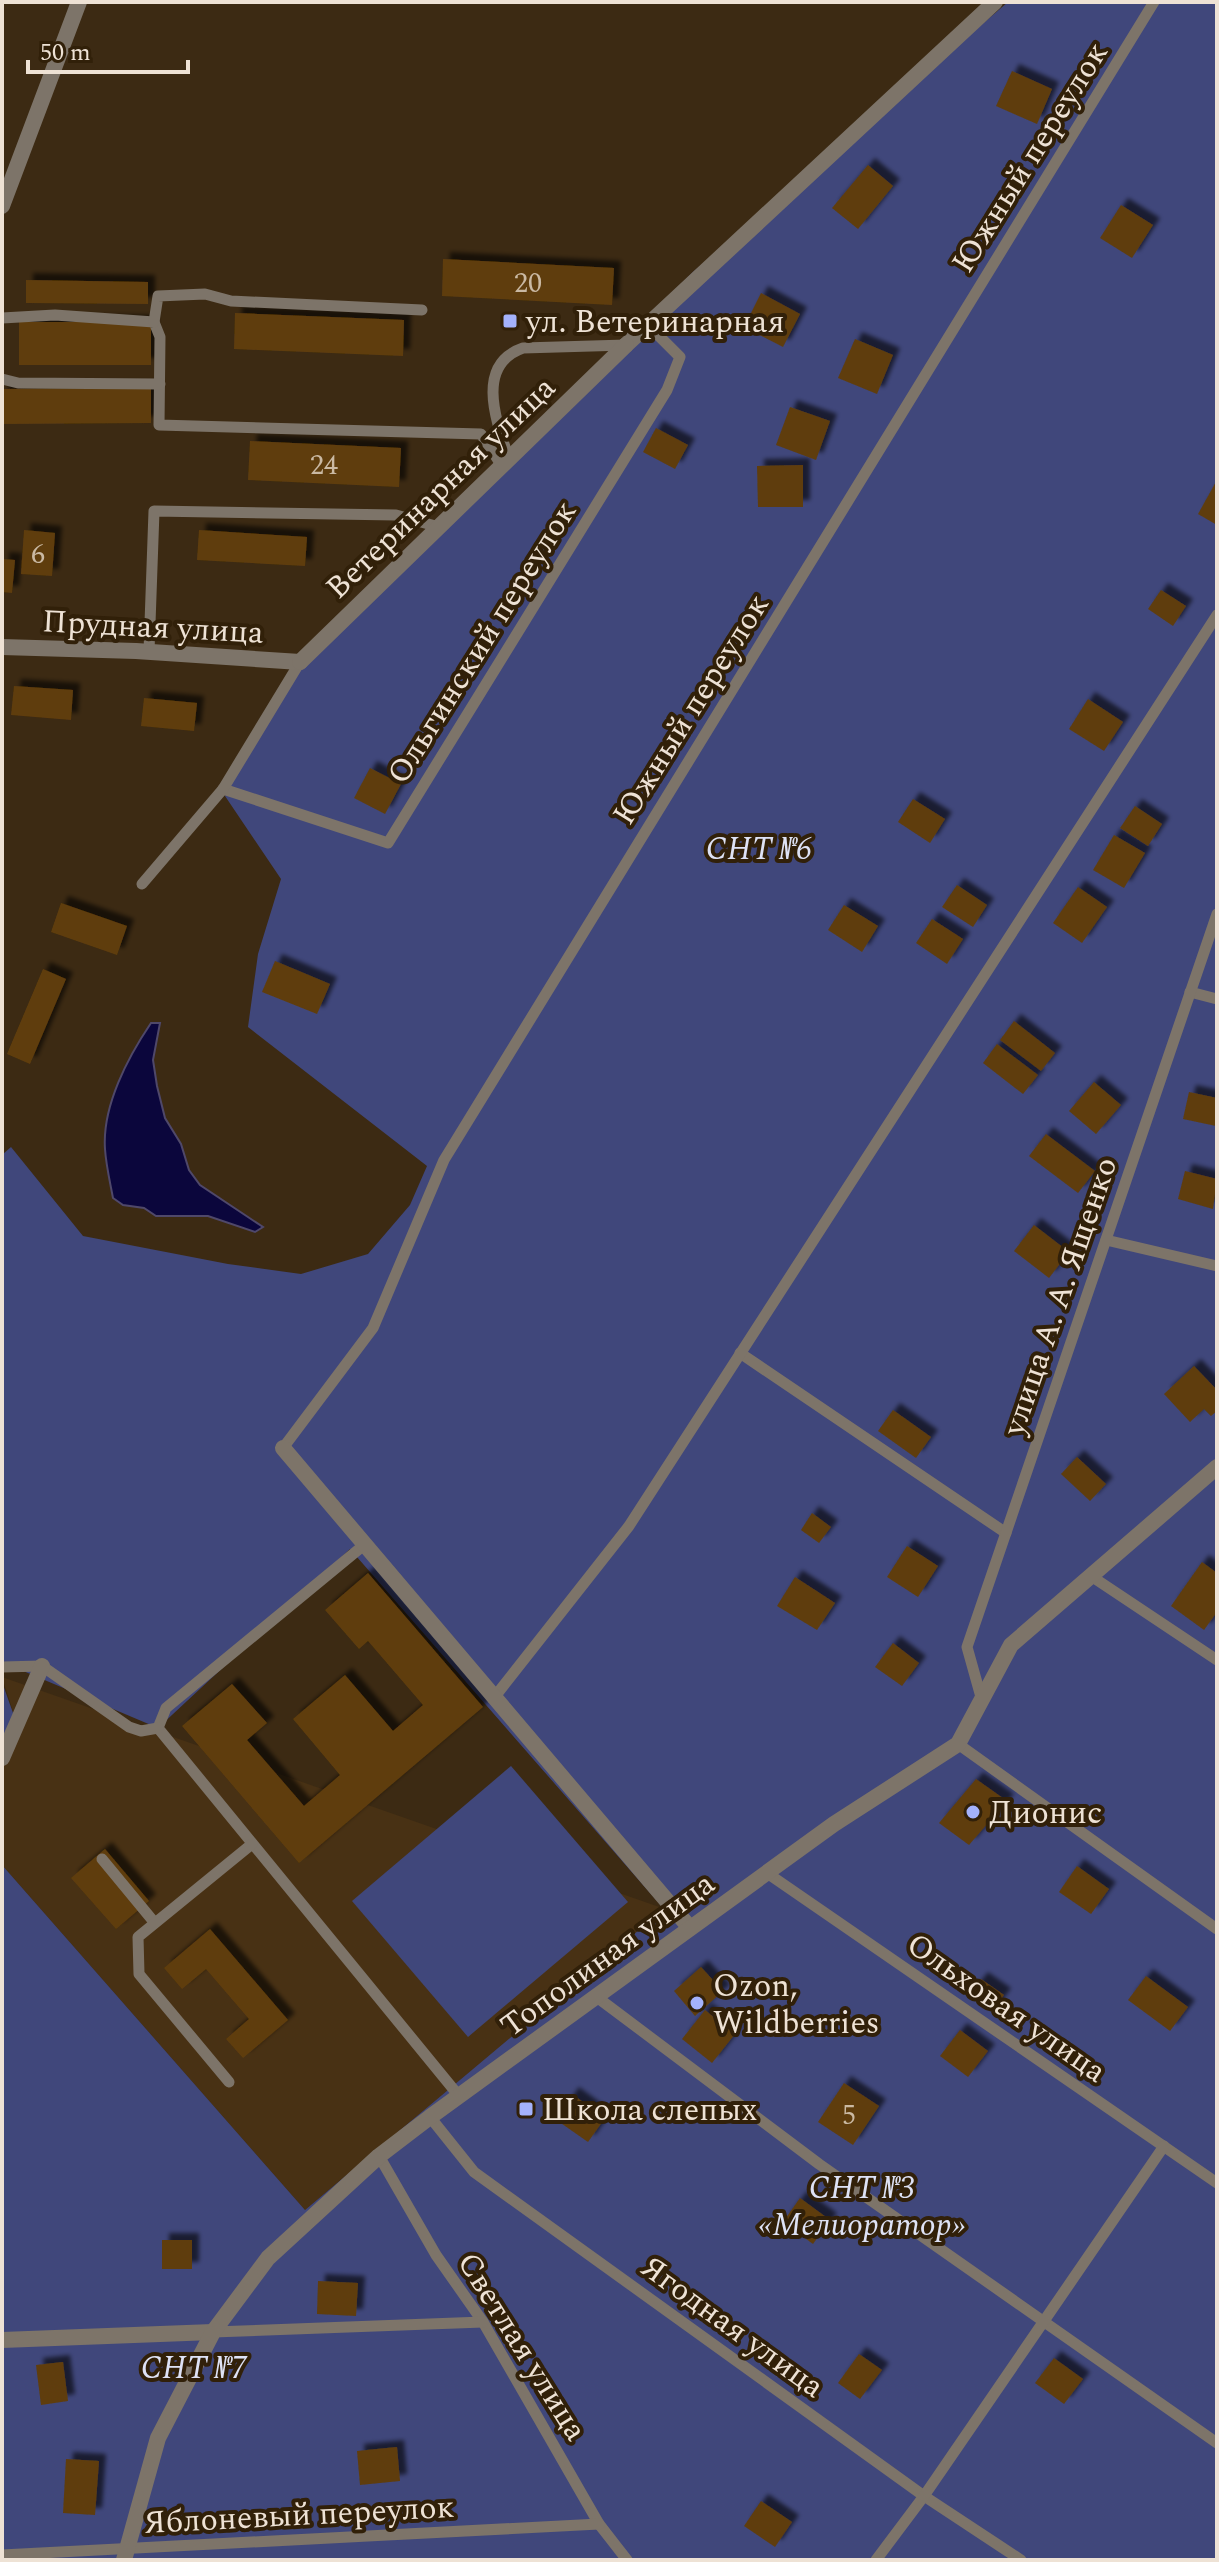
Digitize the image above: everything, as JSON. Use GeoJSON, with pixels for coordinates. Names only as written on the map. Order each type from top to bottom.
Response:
{"type":"FeatureCollection","features":[{"type":"Feature","properties":{"kind":"street"},"geometry":{"type":"LineString","coordinates":[[2,206],[79,2]]}},
{"type":"Feature","properties":{"kind":"street","name":"Ветеринарная улица"},"geometry":{"type":"LineString","coordinates":[[300,662],[647,324],[995,2]]}},
{"type":"Feature","properties":{"kind":"street","name":"Прудная улица"},"geometry":{"type":"LineString","coordinates":[[2,647],[149,651],[300,662]]}},
{"type":"Feature","properties":{"kind":"street"},"geometry":{"type":"LineString","coordinates":[[283,1448],[690,1928]]}},
{"type":"Feature","properties":{"kind":"street"},"geometry":{"type":"LineString","coordinates":[[958,1744],[1011,1645],[1217,1467]]}},
{"type":"Feature","properties":{"kind":"street"},"geometry":{"type":"LineString","coordinates":[[2,1758],[42,1666]]}},
{"type":"Feature","properties":{"kind":"street","name":"Тополиная улица"},"geometry":{"type":"LineString","coordinates":[[126,2554],[158,2438],[213,2332],[268,2258],[379,2156],[430,2117],[834,1824],[958,1744]]}},
{"type":"Feature","properties":{"kind":"street"},"geometry":{"type":"LineString","coordinates":[[2,2340],[213,2332]]}},
{"type":"Feature","properties":{"kind":"lane","name":"Южный переулок"},"geometry":{"type":"LineString","coordinates":[[283,1448],[373,1328],[444,1160],[1154,2]]}},
{"type":"Feature","properties":{"kind":"lane"},"geometry":{"type":"LineString","coordinates":[[422,310],[231,301],[205,294],[158,296],[154,322],[160,337],[159,425],[481,434],[506,462]]}},
{"type":"Feature","properties":{"kind":"lane"},"geometry":{"type":"LineString","coordinates":[[2,318],[55,315],[154,322]]}},
{"type":"Feature","properties":{"kind":"lane","name":"Ольгинский переулок"},"geometry":{"type":"LineString","coordinates":[[223,789],[388,843],[667,390],[680,357],[647,324]]}},
{"type":"Feature","properties":{"kind":"lane"},"geometry":{"type":"LineString","coordinates":[[506,462],[492,393],[499,363],[510,353],[523,348],[626,345]]}},
{"type":"Feature","properties":{"kind":"lane"},"geometry":{"type":"LineString","coordinates":[[2,379],[18,383],[160,384]]}},
{"type":"Feature","properties":{"kind":"lane"},"geometry":{"type":"LineString","coordinates":[[149,651],[154,511],[396,515],[439,527]]}},
{"type":"Feature","properties":{"kind":"lane"},"geometry":{"type":"LineString","coordinates":[[493,1699],[629,1526],[1217,615]]}},
{"type":"Feature","properties":{"kind":"lane","name":"Ветеринарная улица"},"geometry":{"type":"LineString","coordinates":[[142,884],[223,789],[300,662]]}},
{"type":"Feature","properties":{"kind":"lane","name":"улица А. А. Ященко"},"geometry":{"type":"LineString","coordinates":[[981,1697],[967,1647],[1217,914]]}},
{"type":"Feature","properties":{"kind":"lane"},"geometry":{"type":"LineString","coordinates":[[1190,992],[1217,999]]}},
{"type":"Feature","properties":{"kind":"lane"},"geometry":{"type":"LineString","coordinates":[[1106,1240],[1217,1266]]}},
{"type":"Feature","properties":{"kind":"lane"},"geometry":{"type":"LineString","coordinates":[[740,1353],[1006,1533]]}},
{"type":"Feature","properties":{"kind":"lane"},"geometry":{"type":"LineString","coordinates":[[158,1728],[166,1708],[364,1545]]}},
{"type":"Feature","properties":{"kind":"lane"},"geometry":{"type":"LineString","coordinates":[[1091,1576],[1217,1660]]}},
{"type":"Feature","properties":{"kind":"lane"},"geometry":{"type":"LineString","coordinates":[[2,1667],[42,1666],[129,1727],[141,1731],[158,1728]]}},
{"type":"Feature","properties":{"kind":"lane"},"geometry":{"type":"LineString","coordinates":[[158,1728],[459,2096]]}},
{"type":"Feature","properties":{"kind":"lane"},"geometry":{"type":"LineString","coordinates":[[958,1744],[1217,1929]]}},
{"type":"Feature","properties":{"kind":"lane"},"geometry":{"type":"LineString","coordinates":[[229,2082],[139,1974],[138,1937],[252,1844]]}},
{"type":"Feature","properties":{"kind":"lane"},"geometry":{"type":"LineString","coordinates":[[102,1859],[154,1922]]}},
{"type":"Feature","properties":{"kind":"lane","name":"Ольховая улица"},"geometry":{"type":"LineString","coordinates":[[767,1873],[1217,2183]]}},
{"type":"Feature","properties":{"kind":"lane"},"geometry":{"type":"LineString","coordinates":[[598,1998],[819,2164],[1217,2443]]}},
{"type":"Feature","properties":{"kind":"lane","name":"Ягодная улица"},"geometry":{"type":"LineString","coordinates":[[430,2117],[474,2172],[924,2496],[1021,2560]]}},
{"type":"Feature","properties":{"kind":"lane"},"geometry":{"type":"LineString","coordinates":[[876,2560],[924,2496],[1164,2146]]}},
{"type":"Feature","properties":{"kind":"lane","name":"Светлая улица"},"geometry":{"type":"LineString","coordinates":[[379,2156],[436,2255],[483,2322],[599,2524],[627,2560]]}},
{"type":"Feature","properties":{"kind":"lane"},"geometry":{"type":"LineString","coordinates":[[213,2332],[483,2322]]}},
{"type":"Feature","properties":{"kind":"lane","name":"Яблоневый переулок"},"geometry":{"type":"LineString","coordinates":[[2,2555],[126,2554],[599,2524]]}},
{"type":"Feature","properties":{"kind":"shaded area"},"geometry":{"type":"Polygon","coordinates":[[[151,1023],[160,1023],[153,1060],[165,1118],[181,1144],[189,1170],[200,1185],[263,1227],[255,1232],[208,1216],[156,1216],[144,1208],[123,1205],[113,1198],[105,1149],[108,1116],[118,1083],[151,1023]]]}},
{"type":"Feature","properties":{"kind":"shaded area"},"geometry":{"type":"Polygon","coordinates":[[[2,1677],[665,1909],[305,2210],[2,1865],[2,1762],[18,1727],[2,1677]]]}},
{"type":"Feature","properties":{"kind":"green space"},"geometry":{"type":"Polygon","coordinates":[[[1008,2],[1217,2],[1217,2560],[2,2560],[2,1865],[305,2210],[664,1909],[350,1549],[158,1728],[2,1662],[2,1155],[11,1147],[83,1236],[228,1264],[301,1274],[368,1254],[410,1205],[427,1166],[248,1027],[258,954],[281,879],[225,796],[298,657],[694,271],[1008,2]]]}},
{"type":"Feature","properties":{"kind":"green space"},"geometry":{"type":"Polygon","coordinates":[[[2,1682],[18,1727],[2,1762],[2,1682]]]}},
{"type":"Feature","properties":{"kind":"green space"},"geometry":{"type":"Polygon","coordinates":[[[511,1766],[628,1902],[468,2037],[352,1901],[511,1766]]]}},
{"type":"Feature","properties":{"kind":"building"},"geometry":{"type":"Polygon","coordinates":[[[1012,71],[1052,89],[1037,124],[996,106],[1012,71]]]}},
{"type":"Feature","properties":{"kind":"building"},"geometry":{"type":"Polygon","coordinates":[[[868,165],[893,186],[858,229],[832,208],[868,165]]]}},
{"type":"Feature","properties":{"kind":"building"},"geometry":{"type":"Polygon","coordinates":[[[1121,205],[1153,225],[1132,258],[1100,238],[1121,205]]]}},
{"type":"Feature","properties":{"kind":"building"},"geometry":{"type":"Polygon","coordinates":[[[443,259],[614,268],[612,305],[442,296],[443,259]]]}},
{"type":"Feature","properties":{"kind":"building"},"geometry":{"type":"Polygon","coordinates":[[[26,280],[148,282],[148,304],[26,303],[26,280]]]}},
{"type":"Feature","properties":{"kind":"building"},"geometry":{"type":"Polygon","coordinates":[[[761,293],[800,314],[783,347],[744,327],[761,293]]]}},
{"type":"Feature","properties":{"kind":"building"},"geometry":{"type":"Polygon","coordinates":[[[235,313],[404,320],[403,356],[234,349],[235,313]]]}},
{"type":"Feature","properties":{"kind":"building"},"geometry":{"type":"Polygon","coordinates":[[[19,322],[151,322],[151,365],[19,365],[19,322]]]}},
{"type":"Feature","properties":{"kind":"building"},"geometry":{"type":"Polygon","coordinates":[[[855,339],[893,355],[877,394],[838,378],[855,339]]]}},
{"type":"Feature","properties":{"kind":"building"},"geometry":{"type":"Polygon","coordinates":[[[151,388],[151,423],[2,424],[2,389],[151,388]]]}},
{"type":"Feature","properties":{"kind":"building"},"geometry":{"type":"Polygon","coordinates":[[[790,407],[830,421],[816,460],[776,445],[790,407]]]}},
{"type":"Feature","properties":{"kind":"building"},"geometry":{"type":"Polygon","coordinates":[[[656,428],[688,445],[675,469],[643,452],[656,428]]]}},
{"type":"Feature","properties":{"kind":"building"},"geometry":{"type":"Polygon","coordinates":[[[250,441],[401,448],[399,487],[248,480],[250,441]]]}},
{"type":"Feature","properties":{"kind":"building"},"geometry":{"type":"Polygon","coordinates":[[[803,465],[803,507],[758,507],[757,466],[803,465]]]}},
{"type":"Feature","properties":{"kind":"building"},"geometry":{"type":"Polygon","coordinates":[[[1217,480],[1217,525],[1198,514],[1217,480]]]}},
{"type":"Feature","properties":{"kind":"building"},"geometry":{"type":"Polygon","coordinates":[[[24,530],[55,533],[52,576],[21,574],[24,530]]]}},
{"type":"Feature","properties":{"kind":"building"},"geometry":{"type":"Polygon","coordinates":[[[199,530],[307,537],[305,566],[197,560],[199,530]]]}},
{"type":"Feature","properties":{"kind":"building"},"geometry":{"type":"Polygon","coordinates":[[[2,559],[15,560],[12,593],[2,592],[2,559]]]}},
{"type":"Feature","properties":{"kind":"building"},"geometry":{"type":"Polygon","coordinates":[[[1161,590],[1186,606],[1173,626],[1148,609],[1161,590]]]}},
{"type":"Feature","properties":{"kind":"building"},"geometry":{"type":"Polygon","coordinates":[[[14,686],[73,690],[71,720],[11,715],[14,686]]]}},
{"type":"Feature","properties":{"kind":"building"},"geometry":{"type":"Polygon","coordinates":[[[144,698],[197,703],[194,731],[141,726],[144,698]]]}},
{"type":"Feature","properties":{"kind":"building"},"geometry":{"type":"Polygon","coordinates":[[[1088,699],[1123,722],[1104,751],[1069,729],[1088,699]]]}},
{"type":"Feature","properties":{"kind":"building"},"geometry":{"type":"Polygon","coordinates":[[[370,768],[401,784],[385,814],[354,798],[370,768]]]}},
{"type":"Feature","properties":{"kind":"building"},"geometry":{"type":"Polygon","coordinates":[[[913,799],[945,819],[930,843],[898,822],[913,799]]]}},
{"type":"Feature","properties":{"kind":"building"},"geometry":{"type":"Polygon","coordinates":[[[1135,806],[1162,824],[1148,846],[1120,828],[1135,806]]]}},
{"type":"Feature","properties":{"kind":"building"},"geometry":{"type":"Polygon","coordinates":[[[1114,835],[1145,853],[1124,888],[1093,870],[1114,835]]]}},
{"type":"Feature","properties":{"kind":"building"},"geometry":{"type":"Polygon","coordinates":[[[957,885],[987,905],[973,927],[942,907],[957,885]]]}},
{"type":"Feature","properties":{"kind":"building"},"geometry":{"type":"Polygon","coordinates":[[[1078,887],[1107,907],[1082,943],[1053,923],[1078,887]]]}},
{"type":"Feature","properties":{"kind":"building"},"geometry":{"type":"Polygon","coordinates":[[[61,903],[127,926],[117,955],[51,932],[61,903]]]}},
{"type":"Feature","properties":{"kind":"building"},"geometry":{"type":"Polygon","coordinates":[[[844,905],[878,926],[862,952],[828,930],[844,905]]]}},
{"type":"Feature","properties":{"kind":"building"},"geometry":{"type":"Polygon","coordinates":[[[932,919],[963,939],[947,964],[916,943],[932,919]]]}},
{"type":"Feature","properties":{"kind":"building"},"geometry":{"type":"Polygon","coordinates":[[[275,961],[330,984],[317,1014],[262,992],[275,961]]]}},
{"type":"Feature","properties":{"kind":"building"},"geometry":{"type":"Polygon","coordinates":[[[43,969],[66,979],[30,1064],[7,1054],[43,969]]]}},
{"type":"Feature","properties":{"kind":"building"},"geometry":{"type":"Polygon","coordinates":[[[1014,1021],[1055,1053],[1041,1071],[1000,1040],[1014,1021]]]}},
{"type":"Feature","properties":{"kind":"building"},"geometry":{"type":"Polygon","coordinates":[[[997,1044],[1038,1075],[1023,1094],[983,1063],[997,1044]]]}},
{"type":"Feature","properties":{"kind":"building"},"geometry":{"type":"Polygon","coordinates":[[[1094,1082],[1121,1105],[1096,1134],[1069,1111],[1094,1082]]]}},
{"type":"Feature","properties":{"kind":"building"},"geometry":{"type":"Polygon","coordinates":[[[1189,1092],[1217,1098],[1216,1126],[1183,1119],[1189,1092]]]}},
{"type":"Feature","properties":{"kind":"building"},"geometry":{"type":"Polygon","coordinates":[[[1046,1134],[1095,1171],[1078,1193],[1029,1156],[1046,1134]]]}},
{"type":"Feature","properties":{"kind":"building"},"geometry":{"type":"Polygon","coordinates":[[[1185,1171],[1217,1179],[1213,1209],[1178,1199],[1185,1171]]]}},
{"type":"Feature","properties":{"kind":"building"},"geometry":{"type":"Polygon","coordinates":[[[1034,1225],[1069,1252],[1049,1278],[1014,1251],[1034,1225]]]}},
{"type":"Feature","properties":{"kind":"building"},"geometry":{"type":"Polygon","coordinates":[[[1194,1366],[1217,1390],[1217,1411],[1211,1416],[1204,1409],[1190,1422],[1164,1394],[1194,1366]]]}},
{"type":"Feature","properties":{"kind":"building"},"geometry":{"type":"Polygon","coordinates":[[[893,1410],[931,1437],[916,1458],[878,1431],[893,1410]]]}},
{"type":"Feature","properties":{"kind":"building"},"geometry":{"type":"Polygon","coordinates":[[[1077,1457],[1106,1484],[1090,1501],[1061,1474],[1077,1457]]]}},
{"type":"Feature","properties":{"kind":"building"},"geometry":{"type":"Polygon","coordinates":[[[812,1513],[831,1527],[819,1543],[801,1530],[812,1513]]]}},
{"type":"Feature","properties":{"kind":"building"},"geometry":{"type":"Polygon","coordinates":[[[907,1546],[938,1566],[918,1597],[887,1577],[907,1546]]]}},
{"type":"Feature","properties":{"kind":"building"},"geometry":{"type":"Polygon","coordinates":[[[1202,1562],[1217,1573],[1217,1612],[1204,1630],[1171,1606],[1202,1562]]]}},
{"type":"Feature","properties":{"kind":"building"},"geometry":{"type":"Polygon","coordinates":[[[368,1573],[483,1707],[299,1863],[182,1726],[232,1684],[267,1723],[247,1740],[304,1806],[340,1775],[293,1719],[345,1675],[393,1731],[423,1705],[368,1641],[359,1649],[325,1610],[368,1573]]]}},
{"type":"Feature","properties":{"kind":"building"},"geometry":{"type":"Polygon","coordinates":[[[795,1577],[835,1603],[817,1630],[777,1606],[795,1577]]]}},
{"type":"Feature","properties":{"kind":"building"},"geometry":{"type":"Polygon","coordinates":[[[893,1643],[919,1663],[902,1686],[875,1667],[893,1643]]]}},
{"type":"Feature","properties":{"kind":"building","name":"Дионис"},"geometry":{"type":"Polygon","coordinates":[[[976,1779],[1007,1801],[969,1845],[939,1823],[976,1779]]]}},
{"type":"Feature","properties":{"kind":"building"},"geometry":{"type":"Polygon","coordinates":[[[105,1849],[149,1901],[116,1929],[71,1878],[105,1849]]]}},
{"type":"Feature","properties":{"kind":"building"},"geometry":{"type":"Polygon","coordinates":[[[1077,1866],[1109,1889],[1091,1914],[1059,1892],[1077,1866]]]}},
{"type":"Feature","properties":{"kind":"building"},"geometry":{"type":"Polygon","coordinates":[[[210,1929],[288,2020],[243,2058],[226,2039],[249,2019],[206,1969],[182,1989],[164,1968],[210,1929]]]}},
{"type":"Feature","properties":{"kind":"building","name":"Ozon, Wildberries"},"geometry":{"type":"Polygon","coordinates":[[[701,1967],[723,1991],[695,2016],[674,1991],[701,1967]]]}},
{"type":"Feature","properties":{"kind":"building"},"geometry":{"type":"Polygon","coordinates":[[[1146,1976],[1188,2007],[1170,2031],[1128,2000],[1146,1976]]]}},
{"type":"Feature","properties":{"kind":"building"},"geometry":{"type":"Polygon","coordinates":[[[981,1979],[1004,1995],[993,2010],[970,1993],[981,1979]]]}},
{"type":"Feature","properties":{"kind":"building"},"geometry":{"type":"Polygon","coordinates":[[[705,2010],[735,2034],[712,2063],[682,2039],[705,2010]]]}},
{"type":"Feature","properties":{"kind":"building"},"geometry":{"type":"Polygon","coordinates":[[[960,2030],[988,2051],[968,2077],[940,2056],[960,2030]]]}},
{"type":"Feature","properties":{"kind":"building"},"geometry":{"type":"Polygon","coordinates":[[[844,2083],[879,2106],[853,2145],[818,2122],[844,2083]]]}},
{"type":"Feature","properties":{"kind":"building"},"geometry":{"type":"Polygon","coordinates":[[[572,2094],[605,2118],[588,2142],[555,2119],[572,2094]]]}},
{"type":"Feature","properties":{"kind":"building"},"geometry":{"type":"Polygon","coordinates":[[[800,2198],[830,2220],[813,2244],[783,2222],[800,2198]]]}},
{"type":"Feature","properties":{"kind":"building"},"geometry":{"type":"Polygon","coordinates":[[[162,2240],[192,2240],[192,2269],[162,2269],[162,2240]]]}},
{"type":"Feature","properties":{"kind":"building"},"geometry":{"type":"Polygon","coordinates":[[[318,2281],[358,2283],[356,2316],[317,2314],[318,2281]]]}},
{"type":"Feature","properties":{"kind":"building"},"geometry":{"type":"Polygon","coordinates":[[[859,2354],[882,2370],[860,2399],[838,2383],[859,2354]]]}},
{"type":"Feature","properties":{"kind":"building"},"geometry":{"type":"Polygon","coordinates":[[[1054,2358],[1083,2379],[1064,2404],[1035,2383],[1054,2358]]]}},
{"type":"Feature","properties":{"kind":"building"},"geometry":{"type":"Polygon","coordinates":[[[63,2362],[68,2401],[41,2405],[36,2365],[63,2362]]]}},
{"type":"Feature","properties":{"kind":"building"},"geometry":{"type":"Polygon","coordinates":[[[397,2447],[400,2481],[360,2485],[357,2451],[397,2447]]]}},
{"type":"Feature","properties":{"kind":"building"},"geometry":{"type":"Polygon","coordinates":[[[66,2459],[99,2461],[95,2515],[63,2513],[66,2459]]]}},
{"type":"Feature","properties":{"kind":"building"},"geometry":{"type":"Polygon","coordinates":[[[761,2501],[792,2522],[775,2547],[744,2526],[761,2501]]]}},
{"type":"Feature","properties":{"kind":"place","name":"ул. Ветеринарная"},"geometry":{"type":"Point","coordinates":[510,321]}},
{"type":"Feature","properties":{"kind":"place","name":"Дионис"},"geometry":{"type":"Point","coordinates":[973,1812]}},
{"type":"Feature","properties":{"kind":"place","name":"Ozon, Wildberries"},"geometry":{"type":"Point","coordinates":[697,2003]}},
{"type":"Feature","properties":{"kind":"place","name":"Школа слепых"},"geometry":{"type":"Point","coordinates":[526,2109]}},
{"type":"Feature","properties":{"kind":"park label","name":"СНТ №6"},"geometry":{"type":"Point","coordinates":[759,848]}},
{"type":"Feature","properties":{"kind":"park label","name":"СНТ №3 «Мелиоратор»"},"geometry":{"type":"Point","coordinates":[862,2206]}},
{"type":"Feature","properties":{"kind":"park label","name":"СНТ №7"},"geometry":{"type":"Point","coordinates":[194,2367]}}]}
